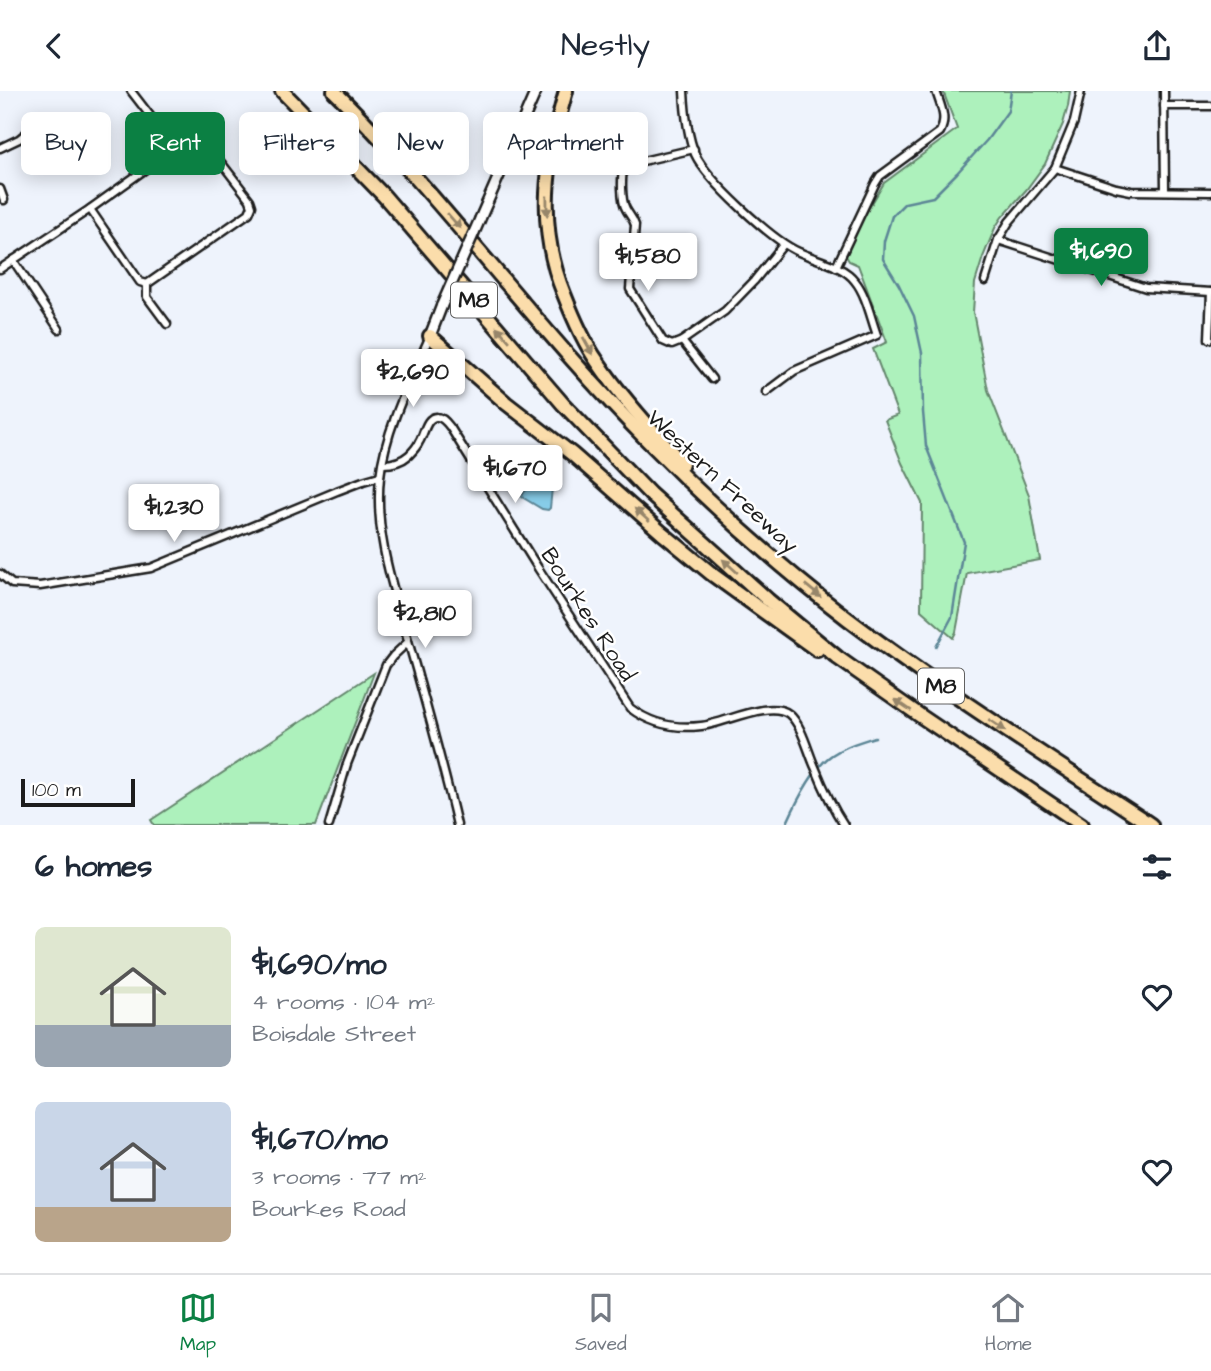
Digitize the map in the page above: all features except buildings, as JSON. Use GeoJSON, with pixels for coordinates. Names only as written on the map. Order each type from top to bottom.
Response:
{"type":"FeatureCollection","features":[{"type":"Feature","properties":{"kind":"highway","name":"M8"},"geometry":{"type":"LineString","coordinates":[[282,91],[384,196],[563,404],[650,494],[768,600],[838,658],[1082,825]]}},
{"type":"Feature","properties":{"kind":"highway","name":"Western Freeway"},"geometry":{"type":"LineString","coordinates":[[334,91],[409,170],[606,396],[658,451],[743,531],[840,612],[930,679],[1151,825]]}},
{"type":"Feature","properties":{"kind":"highway"},"geometry":{"type":"LineString","coordinates":[[566,91],[551,152],[547,189],[549,242],[559,285],[587,344],[605,372],[652,431],[743,531]]}},
{"type":"Feature","properties":{"kind":"highway"},"geometry":{"type":"LineString","coordinates":[[430,336],[506,403],[572,454],[713,575],[817,650],[877,687]]}},
{"type":"Feature","properties":{"kind":"main road"},"geometry":{"type":"LineString","coordinates":[[430,336],[536,91]]}},
{"type":"Feature","properties":{"kind":"street"},"geometry":{"type":"LineString","coordinates":[[131,91],[147,112]]}},
{"type":"Feature","properties":{"kind":"street"},"geometry":{"type":"LineString","coordinates":[[684,91],[686,117],[694,149],[708,173],[783,244],[836,267],[853,278],[860,288],[877,335],[793,371],[766,391]]}},
{"type":"Feature","properties":{"kind":"street"},"geometry":{"type":"LineString","coordinates":[[836,267],[880,176],[940,132],[944,125],[936,91]]}},
{"type":"Feature","properties":{"kind":"street"},"geometry":{"type":"LineString","coordinates":[[985,281],[998,240],[1009,222],[1055,168],[1074,121],[1081,91]]}},
{"type":"Feature","properties":{"kind":"street"},"geometry":{"type":"LineString","coordinates":[[1164,91],[1165,191]]}},
{"type":"Feature","properties":{"kind":"street"},"geometry":{"type":"LineString","coordinates":[[1164,106],[1211,106]]}},
{"type":"Feature","properties":{"kind":"street"},"geometry":{"type":"LineString","coordinates":[[0,148],[21,137]]}},
{"type":"Feature","properties":{"kind":"street"},"geometry":{"type":"LineString","coordinates":[[694,149],[629,164],[621,174],[624,207],[634,219],[635,225],[630,289],[663,341],[672,345],[682,341],[725,310],[754,281],[783,244]]}},
{"type":"Feature","properties":{"kind":"street"},"geometry":{"type":"LineString","coordinates":[[90,209],[140,282],[148,284],[249,213],[252,206],[250,200],[225,168]]}},
{"type":"Feature","properties":{"kind":"street"},"geometry":{"type":"LineString","coordinates":[[1055,168],[1124,189],[1211,192]]}},
{"type":"Feature","properties":{"kind":"street"},"geometry":{"type":"LineString","coordinates":[[0,269],[137,175]]}},
{"type":"Feature","properties":{"kind":"street"},"geometry":{"type":"LineString","coordinates":[[0,189],[4,200]]}},
{"type":"Feature","properties":{"kind":"street"},"geometry":{"type":"LineString","coordinates":[[998,240],[1146,288],[1211,292],[1209,339]]}},
{"type":"Feature","properties":{"kind":"street"},"geometry":{"type":"LineString","coordinates":[[13,260],[59,329]]}},
{"type":"Feature","properties":{"kind":"street"},"geometry":{"type":"LineString","coordinates":[[148,284],[147,297],[167,324]]}},
{"type":"Feature","properties":{"kind":"street"},"geometry":{"type":"LineString","coordinates":[[430,336],[400,406],[383,464],[380,476],[380,513],[385,558],[457,825]]}},
{"type":"Feature","properties":{"kind":"street"},"geometry":{"type":"LineString","coordinates":[[682,341],[712,379]]}},
{"type":"Feature","properties":{"kind":"street","name":"Bourkes Road"},"geometry":{"type":"LineString","coordinates":[[383,464],[394,463],[408,456],[420,442],[429,420],[435,417],[444,420],[630,708],[653,722],[683,727],[703,726],[771,709],[784,711],[800,728],[828,798],[844,825]]}},
{"type":"Feature","properties":{"kind":"street"},"geometry":{"type":"LineString","coordinates":[[0,574],[12,584],[40,586],[151,568],[380,476]]}},
{"type":"Feature","properties":{"kind":"street"},"geometry":{"type":"LineString","coordinates":[[329,825],[347,764],[386,665],[408,642]]}},
{"type":"Feature","properties":{"kind":"green space"},"geometry":{"type":"Polygon","coordinates":[[[943,91],[1070,91],[1063,124],[1045,164],[995,228],[975,283],[973,312],[988,390],[1029,495],[1040,560],[967,573],[953,638],[921,610],[922,503],[885,420],[898,415],[873,349],[887,342],[858,265],[849,261],[846,256],[859,225],[884,183],[957,129],[943,91]]]}},
{"type":"Feature","properties":{"kind":"green space"},"geometry":{"type":"Polygon","coordinates":[[[374,673],[316,825],[154,825],[151,820],[374,673]]]}},
{"type":"Feature","properties":{"kind":"water"},"geometry":{"type":"Polygon","coordinates":[[[547,484],[552,488],[548,510],[522,497],[529,488],[547,484]]]}},
{"type":"Feature","properties":{"kind":"waterway"},"geometry":{"type":"LineString","coordinates":[[936,647],[952,617],[964,542],[926,446],[922,353],[914,316],[883,259],[884,241],[892,216],[905,203],[933,197],[987,140],[1008,111],[1011,91]]}},
{"type":"Feature","properties":{"kind":"waterway"},"geometry":{"type":"LineString","coordinates":[[786,825],[804,789],[828,758],[845,748],[875,737]]}}]}
